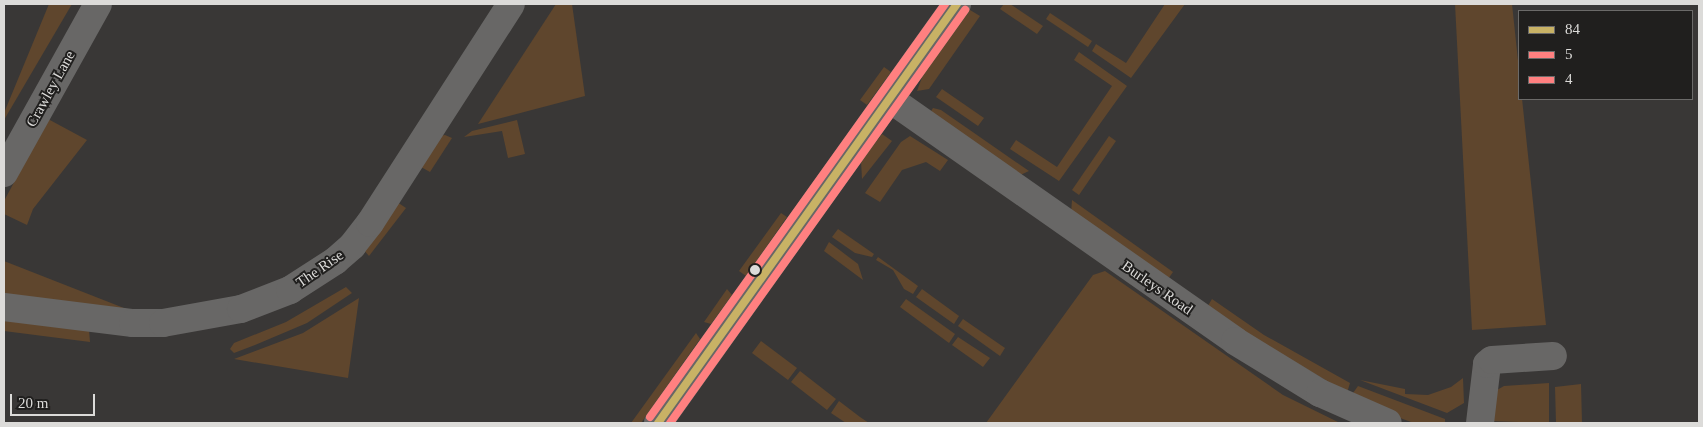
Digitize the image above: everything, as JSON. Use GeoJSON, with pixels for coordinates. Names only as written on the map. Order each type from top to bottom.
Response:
{"type":"FeatureCollection","features":[{"type":"Feature","properties":{"kind":"street","name":"Crawley Lane"},"geometry":{"type":"LineString","coordinates":[[5,169],[98,4]]}},
{"type":"Feature","properties":{"kind":"street","name":"The Rise"},"geometry":{"type":"LineString","coordinates":[[4,307],[133,323],[163,323],[241,309],[290,290],[340,256],[370,223],[511,4]]}},
{"type":"Feature","properties":{"kind":"street"},"geometry":{"type":"LineString","coordinates":[[658,423],[956,4]]}},
{"type":"Feature","properties":{"kind":"street","name":"Burleys Road"},"geometry":{"type":"LineString","coordinates":[[890,99],[1235,341],[1320,393],[1388,423]]}},
{"type":"Feature","properties":{"kind":"street"},"geometry":{"type":"LineString","coordinates":[[1480,423],[1486,364],[1492,360],[1553,356]]}},
{"type":"Feature","properties":{"kind":"shaded area"},"geometry":{"type":"Polygon","coordinates":[[[49,4],[72,4],[4,120],[4,113],[49,4]]]}},
{"type":"Feature","properties":{"kind":"shaded area"},"geometry":{"type":"Polygon","coordinates":[[[556,4],[572,4],[585,96],[478,124],[556,4]]]}},
{"type":"Feature","properties":{"kind":"shaded area"},"geometry":{"type":"Polygon","coordinates":[[[1004,4],[1010,4],[1043,26],[1037,34],[1000,9],[1004,4]]]}},
{"type":"Feature","properties":{"kind":"shaded area"},"geometry":{"type":"Polygon","coordinates":[[[1165,4],[1185,4],[1131,78],[1092,51],[1096,44],[1126,63],[1165,4]]]}},
{"type":"Feature","properties":{"kind":"shaded area"},"geometry":{"type":"Polygon","coordinates":[[[1455,4],[1512,4],[1518,61],[1518,100],[1522,100],[1546,325],[1472,330],[1455,4]]]}},
{"type":"Feature","properties":{"kind":"shaded area"},"geometry":{"type":"Polygon","coordinates":[[[970,10],[980,16],[929,89],[917,91],[924,72],[970,10]]]}},
{"type":"Feature","properties":{"kind":"shaded area"},"geometry":{"type":"Polygon","coordinates":[[[1050,13],[1092,41],[1088,47],[1046,19],[1050,13]]]}},
{"type":"Feature","properties":{"kind":"shaded area"},"geometry":{"type":"Polygon","coordinates":[[[1079,52],[1127,86],[1059,181],[1010,149],[1016,140],[1057,167],[1112,86],[1074,60],[1079,52]]]}},
{"type":"Feature","properties":{"kind":"shaded area"},"geometry":{"type":"Polygon","coordinates":[[[884,67],[891,72],[867,105],[860,100],[884,67]]]}},
{"type":"Feature","properties":{"kind":"shaded area"},"geometry":{"type":"Polygon","coordinates":[[[942,89],[984,118],[978,126],[936,97],[942,89]]]}},
{"type":"Feature","properties":{"kind":"shaded area"},"geometry":{"type":"Polygon","coordinates":[[[933,108],[941,110],[1029,171],[1016,177],[928,116],[933,108]]]}},
{"type":"Feature","properties":{"kind":"shaded area"},"geometry":{"type":"Polygon","coordinates":[[[48,119],[87,140],[33,209],[27,225],[4,214],[4,201],[48,119]]]}},
{"type":"Feature","properties":{"kind":"shaded area"},"geometry":{"type":"Polygon","coordinates":[[[517,120],[525,154],[508,158],[502,131],[464,137],[472,131],[517,120]]]}},
{"type":"Feature","properties":{"kind":"shaded area"},"geometry":{"type":"Polygon","coordinates":[[[882,134],[892,141],[862,179],[861,161],[882,134]]]}},
{"type":"Feature","properties":{"kind":"shaded area"},"geometry":{"type":"Polygon","coordinates":[[[445,135],[452,138],[430,172],[421,167],[439,136],[445,135]]]}},
{"type":"Feature","properties":{"kind":"shaded area"},"geometry":{"type":"Polygon","coordinates":[[[910,136],[948,160],[940,171],[926,162],[902,170],[880,202],[865,193],[901,142],[910,136]]]}},
{"type":"Feature","properties":{"kind":"shaded area"},"geometry":{"type":"Polygon","coordinates":[[[1109,136],[1116,141],[1079,195],[1072,190],[1109,136]]]}},
{"type":"Feature","properties":{"kind":"shaded area"},"geometry":{"type":"Polygon","coordinates":[[[1072,200],[1173,272],[1166,282],[1071,214],[1072,200]]]}},
{"type":"Feature","properties":{"kind":"shaded area"},"geometry":{"type":"Polygon","coordinates":[[[397,202],[406,208],[369,256],[362,248],[397,202]]]}},
{"type":"Feature","properties":{"kind":"shaded area"},"geometry":{"type":"Polygon","coordinates":[[[781,213],[787,217],[746,276],[739,271],[781,213]]]}},
{"type":"Feature","properties":{"kind":"shaded area"},"geometry":{"type":"Polygon","coordinates":[[[838,229],[874,254],[872,257],[855,253],[832,237],[838,229]]]}},
{"type":"Feature","properties":{"kind":"shaded area"},"geometry":{"type":"Polygon","coordinates":[[[829,242],[858,264],[863,280],[824,251],[829,242]]]}},
{"type":"Feature","properties":{"kind":"shaded area"},"geometry":{"type":"Polygon","coordinates":[[[878,257],[918,286],[913,294],[904,289],[893,270],[876,260],[878,257]]]}},
{"type":"Feature","properties":{"kind":"shaded area"},"geometry":{"type":"Polygon","coordinates":[[[4,261],[129,310],[4,298],[4,261]]]}},
{"type":"Feature","properties":{"kind":"shaded area"},"geometry":{"type":"Polygon","coordinates":[[[1105,271],[1283,395],[1340,423],[986,423],[1093,275],[1105,271]]]}},
{"type":"Feature","properties":{"kind":"shaded area"},"geometry":{"type":"Polygon","coordinates":[[[346,287],[352,293],[307,323],[234,353],[230,349],[234,343],[286,322],[346,287]]]}},
{"type":"Feature","properties":{"kind":"shaded area"},"geometry":{"type":"Polygon","coordinates":[[[727,289],[732,295],[711,324],[704,322],[727,289]]]}},
{"type":"Feature","properties":{"kind":"shaded area"},"geometry":{"type":"Polygon","coordinates":[[[922,289],[959,316],[954,324],[916,297],[922,289]]]}},
{"type":"Feature","properties":{"kind":"shaded area"},"geometry":{"type":"Polygon","coordinates":[[[359,298],[348,378],[234,359],[303,333],[359,298]]]}},
{"type":"Feature","properties":{"kind":"shaded area"},"geometry":{"type":"Polygon","coordinates":[[[906,299],[955,334],[949,343],[900,307],[906,299]]]}},
{"type":"Feature","properties":{"kind":"shaded area"},"geometry":{"type":"Polygon","coordinates":[[[1212,299],[1264,335],[1350,383],[1347,393],[1206,309],[1212,299]]]}},
{"type":"Feature","properties":{"kind":"shaded area"},"geometry":{"type":"Polygon","coordinates":[[[963,319],[1005,348],[1000,356],[958,326],[963,319]]]}},
{"type":"Feature","properties":{"kind":"shaded area"},"geometry":{"type":"Polygon","coordinates":[[[4,320],[89,330],[90,342],[4,331],[4,320]]]}},
{"type":"Feature","properties":{"kind":"shaded area"},"geometry":{"type":"Polygon","coordinates":[[[696,333],[700,339],[641,423],[631,423],[696,333]]]}},
{"type":"Feature","properties":{"kind":"shaded area"},"geometry":{"type":"Polygon","coordinates":[[[958,337],[990,358],[983,367],[952,345],[958,337]]]}},
{"type":"Feature","properties":{"kind":"shaded area"},"geometry":{"type":"Polygon","coordinates":[[[761,341],[797,368],[788,380],[752,353],[761,341]]]}},
{"type":"Feature","properties":{"kind":"shaded area"},"geometry":{"type":"Polygon","coordinates":[[[800,371],[836,399],[827,410],[791,382],[800,371]]]}},
{"type":"Feature","properties":{"kind":"shaded area"},"geometry":{"type":"Polygon","coordinates":[[[1463,378],[1464,403],[1447,413],[1360,380],[1405,389],[1405,394],[1428,395],[1451,387],[1463,378]]]}},
{"type":"Feature","properties":{"kind":"shaded area"},"geometry":{"type":"Polygon","coordinates":[[[1549,383],[1549,423],[1488,421],[1497,390],[1504,386],[1549,383]]]}},
{"type":"Feature","properties":{"kind":"shaded area"},"geometry":{"type":"Polygon","coordinates":[[[1581,384],[1582,423],[1556,423],[1555,387],[1581,384]]]}},
{"type":"Feature","properties":{"kind":"shaded area"},"geometry":{"type":"Polygon","coordinates":[[[1358,386],[1445,419],[1445,423],[1414,423],[1400,418],[1354,398],[1353,393],[1358,386]]]}},
{"type":"Feature","properties":{"kind":"shaded area"},"geometry":{"type":"Polygon","coordinates":[[[839,401],[869,423],[846,423],[831,413],[839,401]]]}},
{"type":"Feature","properties":{"kind":"transit line","name":"4"},"geometry":{"type":"LineString","coordinates":[[650,417],[945,4]]}},
{"type":"Feature","properties":{"kind":"transit line","name":"84"},"geometry":{"type":"LineString","coordinates":[[658,423],[957,4]]}},
{"type":"Feature","properties":{"kind":"transit line","name":"5"},"geometry":{"type":"LineString","coordinates":[[670,423],[965,10]]}}]}
